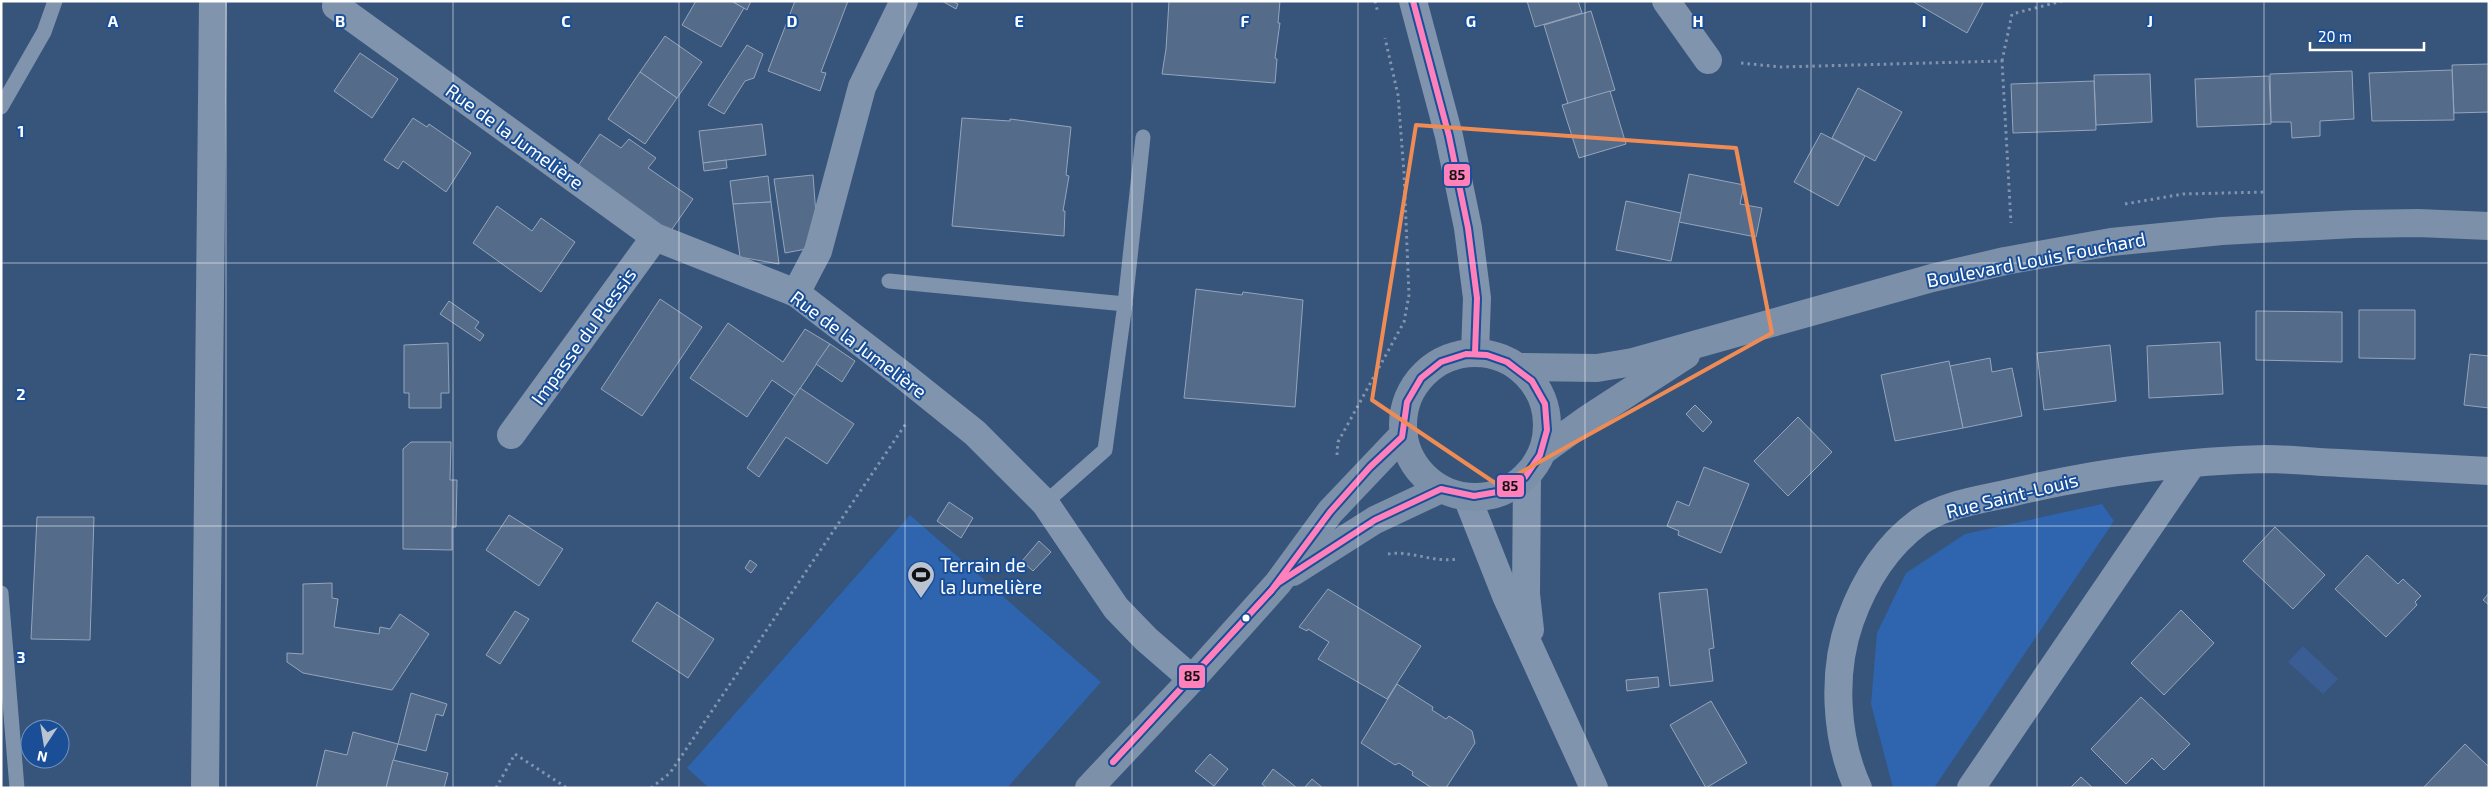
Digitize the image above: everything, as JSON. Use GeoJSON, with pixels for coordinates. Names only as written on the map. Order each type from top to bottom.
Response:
{"type":"FeatureCollection","features":[{"type":"Feature","properties":{"kind":"main road","name":"Boulevard Louis Fouchard"},"geometry":{"type":"LineString","coordinates":[[1518,367],[1598,368],[1633,362],[1932,278],[2004,261],[2111,242],[2222,231],[2354,224],[2418,223],[2489,226]]}},
{"type":"Feature","properties":{"kind":"main road","name":"Boulevard Louis Fouchard"},"geometry":{"type":"LineString","coordinates":[[1543,451],[1586,420],[1710,339]]}},
{"type":"Feature","properties":{"kind":"main road"},"geometry":{"type":"LineString","coordinates":[[1475,353],[1497,357],[1518,367],[1532,380],[1541,396],[1547,415],[1547,434],[1543,451],[1527,475],[1499,493],[1483,497],[1467,497],[1441,489],[1427,479],[1416,466],[1408,450],[1404,434],[1406,405],[1420,379],[1431,368],[1444,360],[1475,353]]}},
{"type":"Feature","properties":{"kind":"main road"},"geometry":{"type":"LineString","coordinates":[[1089,788],[1278,583],[1330,512],[1404,434]]}},
{"type":"Feature","properties":{"kind":"main road"},"geometry":{"type":"LineString","coordinates":[[1278,583],[1375,520],[1441,489]]}},
{"type":"Feature","properties":{"kind":"street"},"geometry":{"type":"LineString","coordinates":[[205,788],[213,1]]}},
{"type":"Feature","properties":{"kind":"street"},"geometry":{"type":"LineString","coordinates":[[796,293],[818,251],[862,87],[904,1]]}},
{"type":"Feature","properties":{"kind":"street"},"geometry":{"type":"LineString","coordinates":[[1413,1],[1449,136],[1468,228],[1477,298],[1475,353]]}},
{"type":"Feature","properties":{"kind":"street"},"geometry":{"type":"LineString","coordinates":[[1666,1],[1708,60]]}},
{"type":"Feature","properties":{"kind":"street","name":"Rue de la Jumelière"},"geometry":{"type":"LineString","coordinates":[[336,6],[655,237],[796,293],[926,394],[975,433],[1045,503],[1116,608],[1146,639],[1192,678]]}},
{"type":"Feature","properties":{"kind":"street","name":"Impasse du Plessis"},"geometry":{"type":"LineString","coordinates":[[512,434],[655,237]]}},
{"type":"Feature","properties":{"kind":"street","name":"Rue Saint-Louis"},"geometry":{"type":"LineString","coordinates":[[1858,788],[1853,777],[1841,726],[1837,681],[1843,642],[1859,597],[1878,564],[1899,538],[1921,521],[1948,508],[2044,484],[2123,470],[2191,464],[2266,459],[2489,471]]}},
{"type":"Feature","properties":{"kind":"street"},"geometry":{"type":"LineString","coordinates":[[1971,788],[2191,464]]}},
{"type":"Feature","properties":{"kind":"street"},"geometry":{"type":"LineString","coordinates":[[1527,475],[1526,594],[1532,649]]}},
{"type":"Feature","properties":{"kind":"street"},"geometry":{"type":"LineString","coordinates":[[1467,497],[1506,598],[1532,649],[1560,716],[1594,788]]}},
{"type":"Feature","properties":{"kind":"lane"},"geometry":{"type":"LineString","coordinates":[[1,108],[44,32],[55,1]]}},
{"type":"Feature","properties":{"kind":"lane"},"geometry":{"type":"LineString","coordinates":[[1045,503],[1105,450],[1125,304],[1143,137]]}},
{"type":"Feature","properties":{"kind":"lane"},"geometry":{"type":"LineString","coordinates":[[889,280],[1125,304]]}},
{"type":"Feature","properties":{"kind":"lane"},"geometry":{"type":"LineString","coordinates":[[1,593],[17,788]]}},
{"type":"Feature","properties":{"kind":"path"},"geometry":{"type":"LineString","coordinates":[[1375,1],[1380,17]]}},
{"type":"Feature","properties":{"kind":"path"},"geometry":{"type":"LineString","coordinates":[[2011,223],[2002,61],[2012,14],[2062,1]]}},
{"type":"Feature","properties":{"kind":"path"},"geometry":{"type":"LineString","coordinates":[[1351,490],[1337,468],[1338,442],[1404,322],[1409,295],[1404,173],[1398,95],[1384,34]]}},
{"type":"Feature","properties":{"kind":"path"},"geometry":{"type":"LineString","coordinates":[[1708,60],[1781,67],[2002,61]]}},
{"type":"Feature","properties":{"kind":"path"},"geometry":{"type":"LineString","coordinates":[[652,788],[670,772],[926,394]]}},
{"type":"Feature","properties":{"kind":"path"},"geometry":{"type":"LineString","coordinates":[[496,788],[515,754],[567,788]]}},
{"type":"Feature","properties":{"kind":"highlighted area"},"geometry":{"type":"Polygon","coordinates":[[[1416,125],[1736,148],[1772,333],[1498,485],[1372,400],[1416,125]]]}},
{"type":"Feature","properties":{"kind":"shaded area"},"geometry":{"type":"Polygon","coordinates":[[[2102,504],[2114,521],[1934,788],[1893,788],[1871,704],[1877,633],[1906,573],[1965,534],[2102,504]]]}},
{"type":"Feature","properties":{"kind":"shaded area","name":"Terrain de la Jumelière"},"geometry":{"type":"Polygon","coordinates":[[[910,515],[1101,682],[1007,788],[709,788],[687,768],[910,515]]]}},
{"type":"Feature","properties":{"kind":"shaded area"},"geometry":{"type":"Polygon","coordinates":[[[2303,646],[2338,679],[2323,694],[2288,662],[2303,646]]]}},
{"type":"Feature","properties":{"kind":"building"},"geometry":{"type":"Polygon","coordinates":[[[696,1],[731,1],[744,8],[721,47],[682,25],[696,1]]]}},
{"type":"Feature","properties":{"kind":"building"},"geometry":{"type":"Polygon","coordinates":[[[732,1],[751,1],[747,10],[732,1]]]}},
{"type":"Feature","properties":{"kind":"building"},"geometry":{"type":"Polygon","coordinates":[[[795,1],[848,1],[821,72],[826,73],[820,91],[768,71],[795,1]]]}},
{"type":"Feature","properties":{"kind":"building"},"geometry":{"type":"Polygon","coordinates":[[[942,1],[952,1],[958,4],[956,9],[942,1]]]}},
{"type":"Feature","properties":{"kind":"building"},"geometry":{"type":"Polygon","coordinates":[[[1169,1],[1280,1],[1278,23],[1280,23],[1275,58],[1277,59],[1275,83],[1162,74],[1166,49],[1169,1]]]}},
{"type":"Feature","properties":{"kind":"building"},"geometry":{"type":"Polygon","coordinates":[[[1527,1],[1578,1],[1582,13],[1535,27],[1527,1]]]}},
{"type":"Feature","properties":{"kind":"building"},"geometry":{"type":"Polygon","coordinates":[[[1912,1],[1984,1],[1967,33],[1912,1]]]}},
{"type":"Feature","properties":{"kind":"building"},"geometry":{"type":"Polygon","coordinates":[[[1591,11],[1615,90],[1568,104],[1544,25],[1591,11]]]}},
{"type":"Feature","properties":{"kind":"building"},"geometry":{"type":"Polygon","coordinates":[[[665,36],[702,62],[677,98],[640,72],[665,36]]]}},
{"type":"Feature","properties":{"kind":"building"},"geometry":{"type":"Polygon","coordinates":[[[747,45],[763,54],[754,78],[745,81],[724,114],[708,105],[747,45]]]}},
{"type":"Feature","properties":{"kind":"building"},"geometry":{"type":"Polygon","coordinates":[[[360,53],[398,79],[372,118],[334,91],[360,53]]]}},
{"type":"Feature","properties":{"kind":"building"},"geometry":{"type":"Polygon","coordinates":[[[2489,64],[2489,112],[2454,113],[2452,65],[2489,64]]]}},
{"type":"Feature","properties":{"kind":"building"},"geometry":{"type":"Polygon","coordinates":[[[2452,70],[2454,120],[2372,121],[2369,73],[2452,70]]]}},
{"type":"Feature","properties":{"kind":"building"},"geometry":{"type":"Polygon","coordinates":[[[2352,71],[2354,119],[2320,121],[2320,136],[2292,138],[2291,122],[2271,122],[2270,74],[2352,71]]]}},
{"type":"Feature","properties":{"kind":"building"},"geometry":{"type":"Polygon","coordinates":[[[640,72],[677,98],[645,144],[608,119],[640,72]]]}},
{"type":"Feature","properties":{"kind":"building"},"geometry":{"type":"Polygon","coordinates":[[[2150,74],[2152,122],[2096,125],[2094,75],[2150,74]]]}},
{"type":"Feature","properties":{"kind":"building"},"geometry":{"type":"Polygon","coordinates":[[[2269,76],[2271,124],[2197,127],[2195,79],[2269,76]]]}},
{"type":"Feature","properties":{"kind":"building"},"geometry":{"type":"Polygon","coordinates":[[[2094,81],[2096,130],[2013,133],[2011,84],[2094,81]]]}},
{"type":"Feature","properties":{"kind":"building"},"geometry":{"type":"Polygon","coordinates":[[[1858,88],[1902,112],[1875,161],[1832,138],[1858,88]]]}},
{"type":"Feature","properties":{"kind":"building"},"geometry":{"type":"Polygon","coordinates":[[[1610,91],[1626,144],[1579,158],[1562,105],[1610,91]]]}},
{"type":"Feature","properties":{"kind":"building"},"geometry":{"type":"Polygon","coordinates":[[[413,118],[427,127],[429,124],[471,153],[446,192],[403,161],[398,169],[384,160],[413,118]]]}},
{"type":"Feature","properties":{"kind":"building"},"geometry":{"type":"Polygon","coordinates":[[[962,118],[1010,121],[1010,119],[1071,127],[1066,175],[1069,176],[1063,211],[1065,211],[1064,236],[952,226],[962,118]]]}},
{"type":"Feature","properties":{"kind":"building"},"geometry":{"type":"Polygon","coordinates":[[[762,124],[766,155],[703,163],[699,131],[762,124]]]}},
{"type":"Feature","properties":{"kind":"building"},"geometry":{"type":"Polygon","coordinates":[[[1821,133],[1865,156],[1838,206],[1794,182],[1821,133]]]}},
{"type":"Feature","properties":{"kind":"building"},"geometry":{"type":"Polygon","coordinates":[[[600,134],[621,148],[629,139],[656,158],[648,168],[693,199],[670,232],[578,166],[600,134]]]}},
{"type":"Feature","properties":{"kind":"building"},"geometry":{"type":"Polygon","coordinates":[[[726,160],[727,168],[704,171],[703,163],[726,160]]]}},
{"type":"Feature","properties":{"kind":"building"},"geometry":{"type":"Polygon","coordinates":[[[1689,174],[1744,185],[1740,204],[1762,208],[1756,237],[1679,222],[1689,174]]]}},
{"type":"Feature","properties":{"kind":"building"},"geometry":{"type":"Polygon","coordinates":[[[813,175],[816,215],[806,249],[785,253],[774,179],[813,175]]]}},
{"type":"Feature","properties":{"kind":"building"},"geometry":{"type":"Polygon","coordinates":[[[768,176],[771,202],[733,204],[730,181],[768,176]]]}},
{"type":"Feature","properties":{"kind":"building"},"geometry":{"type":"Polygon","coordinates":[[[1626,201],[1681,213],[1671,261],[1616,250],[1626,201]]]}},
{"type":"Feature","properties":{"kind":"building"},"geometry":{"type":"Polygon","coordinates":[[[771,202],[779,264],[740,257],[733,204],[771,202]]]}},
{"type":"Feature","properties":{"kind":"building"},"geometry":{"type":"Polygon","coordinates":[[[497,206],[532,231],[541,218],[575,242],[541,292],[473,243],[497,206]]]}},
{"type":"Feature","properties":{"kind":"building"},"geometry":{"type":"Polygon","coordinates":[[[1196,289],[1242,295],[1243,292],[1303,300],[1295,407],[1184,398],[1196,289]]]}},
{"type":"Feature","properties":{"kind":"building"},"geometry":{"type":"Polygon","coordinates":[[[660,299],[702,327],[642,416],[601,389],[660,299]]]}},
{"type":"Feature","properties":{"kind":"building"},"geometry":{"type":"Polygon","coordinates":[[[449,301],[479,322],[475,328],[484,335],[480,341],[440,314],[449,301]]]}},
{"type":"Feature","properties":{"kind":"building"},"geometry":{"type":"Polygon","coordinates":[[[2359,310],[2415,310],[2415,359],[2359,358],[2359,310]]]}},
{"type":"Feature","properties":{"kind":"building"},"geometry":{"type":"Polygon","coordinates":[[[2256,311],[2342,312],[2342,362],[2256,360],[2256,311]]]}},
{"type":"Feature","properties":{"kind":"building"},"geometry":{"type":"Polygon","coordinates":[[[728,323],[783,362],[805,329],[830,344],[795,396],[772,380],[747,417],[690,378],[728,323]]]}},
{"type":"Feature","properties":{"kind":"building"},"geometry":{"type":"Polygon","coordinates":[[[2220,342],[2223,394],[2149,398],[2147,346],[2220,342]]]}},
{"type":"Feature","properties":{"kind":"building"},"geometry":{"type":"Polygon","coordinates":[[[448,343],[449,393],[441,393],[441,408],[409,408],[409,393],[404,393],[404,345],[448,343]]]}},
{"type":"Feature","properties":{"kind":"building"},"geometry":{"type":"Polygon","coordinates":[[[830,344],[855,361],[842,382],[816,364],[830,344]]]}},
{"type":"Feature","properties":{"kind":"building"},"geometry":{"type":"Polygon","coordinates":[[[2110,345],[2116,401],[2044,410],[2037,353],[2110,345]]]}},
{"type":"Feature","properties":{"kind":"building"},"geometry":{"type":"Polygon","coordinates":[[[2470,354],[2489,356],[2489,408],[2464,405],[2470,354]]]}},
{"type":"Feature","properties":{"kind":"building"},"geometry":{"type":"Polygon","coordinates":[[[1990,358],[1992,372],[2012,368],[2022,416],[1963,428],[1950,366],[1990,358]]]}},
{"type":"Feature","properties":{"kind":"building"},"geometry":{"type":"Polygon","coordinates":[[[1949,361],[1963,428],[1895,441],[1881,375],[1949,361]]]}},
{"type":"Feature","properties":{"kind":"building"},"geometry":{"type":"Polygon","coordinates":[[[800,388],[854,424],[827,464],[786,437],[759,477],[747,468],[800,388]]]}},
{"type":"Feature","properties":{"kind":"building"},"geometry":{"type":"Polygon","coordinates":[[[1695,405],[1712,422],[1703,432],[1686,414],[1695,405]]]}},
{"type":"Feature","properties":{"kind":"building"},"geometry":{"type":"Polygon","coordinates":[[[1798,417],[1832,452],[1788,496],[1754,461],[1798,417]]]}},
{"type":"Feature","properties":{"kind":"building"},"geometry":{"type":"Polygon","coordinates":[[[411,442],[451,442],[450,480],[457,480],[456,527],[452,527],[452,550],[403,549],[403,449],[411,442]]]}},
{"type":"Feature","properties":{"kind":"building"},"geometry":{"type":"Polygon","coordinates":[[[1704,467],[1749,484],[1721,553],[1678,535],[1679,531],[1667,526],[1677,501],[1689,506],[1704,467]]]}},
{"type":"Feature","properties":{"kind":"building"},"geometry":{"type":"Polygon","coordinates":[[[949,502],[973,518],[961,538],[937,521],[949,502]]]}},
{"type":"Feature","properties":{"kind":"building"},"geometry":{"type":"Polygon","coordinates":[[[509,515],[563,549],[539,586],[486,550],[509,515]]]}},
{"type":"Feature","properties":{"kind":"building"},"geometry":{"type":"Polygon","coordinates":[[[37,517],[94,517],[90,640],[31,639],[37,517]]]}},
{"type":"Feature","properties":{"kind":"building"},"geometry":{"type":"Polygon","coordinates":[[[2275,527],[2325,575],[2293,609],[2243,561],[2275,527]]]}},
{"type":"Feature","properties":{"kind":"building"},"geometry":{"type":"Polygon","coordinates":[[[1039,541],[1051,552],[1033,571],[1022,561],[1039,541]]]}},
{"type":"Feature","properties":{"kind":"building"},"geometry":{"type":"Polygon","coordinates":[[[2367,555],[2398,584],[2403,579],[2421,596],[2415,602],[2417,605],[2386,637],[2335,589],[2367,555]]]}},
{"type":"Feature","properties":{"kind":"building"},"geometry":{"type":"Polygon","coordinates":[[[750,560],[757,565],[751,573],[745,568],[750,560]]]}},
{"type":"Feature","properties":{"kind":"building"},"geometry":{"type":"Polygon","coordinates":[[[332,583],[332,598],[338,599],[334,627],[379,634],[380,627],[390,629],[400,614],[429,634],[392,690],[303,673],[287,662],[287,653],[303,654],[303,584],[332,583]]]}},
{"type":"Feature","properties":{"kind":"building"},"geometry":{"type":"Polygon","coordinates":[[[1328,589],[1421,646],[1387,699],[1318,659],[1329,642],[1308,629],[1307,631],[1299,627],[1328,589]]]}},
{"type":"Feature","properties":{"kind":"building"},"geometry":{"type":"Polygon","coordinates":[[[1707,589],[1714,648],[1709,649],[1713,681],[1670,686],[1659,593],[1707,589]]]}},
{"type":"Feature","properties":{"kind":"building"},"geometry":{"type":"Polygon","coordinates":[[[2489,593],[2489,605],[2483,600],[2489,593]]]}},
{"type":"Feature","properties":{"kind":"building"},"geometry":{"type":"Polygon","coordinates":[[[657,602],[714,639],[688,678],[632,641],[657,602]]]}},
{"type":"Feature","properties":{"kind":"building"},"geometry":{"type":"Polygon","coordinates":[[[2181,610],[2214,643],[2164,695],[2131,663],[2181,610]]]}},
{"type":"Feature","properties":{"kind":"building"},"geometry":{"type":"Polygon","coordinates":[[[515,611],[529,619],[500,664],[486,655],[515,611]]]}},
{"type":"Feature","properties":{"kind":"building"},"geometry":{"type":"Polygon","coordinates":[[[1658,677],[1659,687],[1627,691],[1626,680],[1658,677]]]}},
{"type":"Feature","properties":{"kind":"building"},"geometry":{"type":"Polygon","coordinates":[[[1397,684],[1433,707],[1432,710],[1446,719],[1449,716],[1472,731],[1475,743],[1446,788],[1432,788],[1412,775],[1413,772],[1399,763],[1395,765],[1361,743],[1397,684]]]}},
{"type":"Feature","properties":{"kind":"building"},"geometry":{"type":"Polygon","coordinates":[[[411,693],[447,704],[443,716],[436,714],[426,751],[398,744],[411,693]]]}},
{"type":"Feature","properties":{"kind":"building"},"geometry":{"type":"Polygon","coordinates":[[[2141,697],[2190,744],[2164,770],[2152,758],[2126,784],[2091,749],[2141,697]]]}},
{"type":"Feature","properties":{"kind":"building"},"geometry":{"type":"Polygon","coordinates":[[[1711,701],[1747,763],[1706,788],[1670,725],[1711,701]]]}},
{"type":"Feature","properties":{"kind":"building"},"geometry":{"type":"Polygon","coordinates":[[[353,732],[398,744],[386,788],[316,788],[325,750],[347,755],[353,732]]]}},
{"type":"Feature","properties":{"kind":"building"},"geometry":{"type":"Polygon","coordinates":[[[2465,744],[2489,767],[2489,788],[2423,788],[2465,744]]]}},
{"type":"Feature","properties":{"kind":"building"},"geometry":{"type":"Polygon","coordinates":[[[1210,754],[1228,769],[1214,786],[1195,771],[1210,754]]]}},
{"type":"Feature","properties":{"kind":"building"},"geometry":{"type":"Polygon","coordinates":[[[393,760],[448,773],[444,788],[386,788],[393,760]]]}},
{"type":"Feature","properties":{"kind":"building"},"geometry":{"type":"Polygon","coordinates":[[[1273,769],[1297,788],[1267,788],[1262,784],[1273,769]]]}},
{"type":"Feature","properties":{"kind":"building"},"geometry":{"type":"Polygon","coordinates":[[[2081,777],[2093,788],[2070,788],[2081,777]]]}},
{"type":"Feature","properties":{"kind":"building"},"geometry":{"type":"Polygon","coordinates":[[[1312,779],[1323,788],[1304,788],[1312,779]]]}},
{"type":"Feature","properties":{"kind":"transit line","name":"85"},"geometry":{"type":"LineString","coordinates":[[1413,1],[1449,136],[1468,228],[1477,298],[1475,353]]}},
{"type":"Feature","properties":{"kind":"transit line","name":"85"},"geometry":{"type":"LineString","coordinates":[[1466,354],[1487,355],[1507,362],[1532,381],[1545,404],[1547,430],[1540,455],[1525,477],[1503,491],[1474,496],[1441,489],[1375,520],[1278,583],[1271,591],[1330,512],[1370,467],[1402,437],[1407,402],[1421,378],[1441,362],[1466,354]]}},
{"type":"Feature","properties":{"kind":"transit line","name":"85"},"geometry":{"type":"LineString","coordinates":[[1113,762],[1271,591]]}},
{"type":"Feature","properties":{"kind":"transit line","name":"85"},"geometry":{"type":"LineString","coordinates":[[1113,762],[1271,591]]}},
{"type":"Feature","properties":{"kind":"place","name":"Terrain de la Jumelière"},"geometry":{"type":"Point","coordinates":[921,599]}}]}
